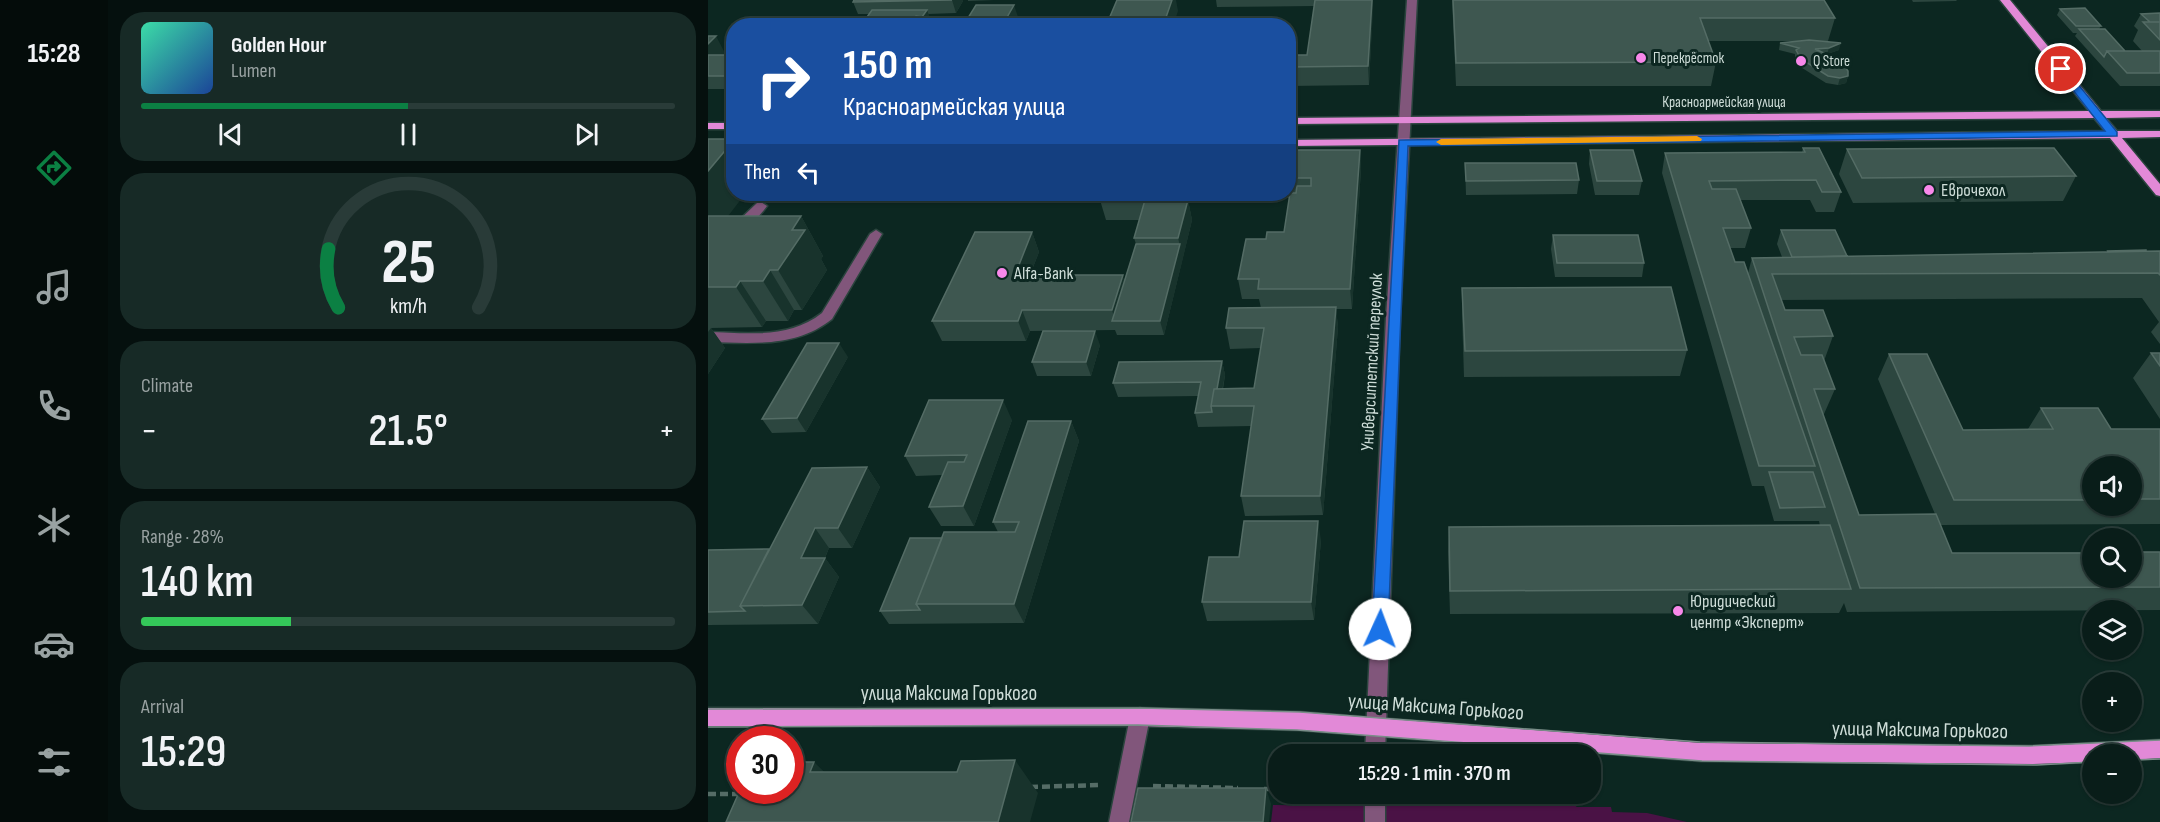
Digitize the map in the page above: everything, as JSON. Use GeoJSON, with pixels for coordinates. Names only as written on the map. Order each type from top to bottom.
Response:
{"type":"FeatureCollection","features":[{"type":"Feature","properties":{"kind":"main road"},"geometry":{"type":"LineString","coordinates":[[2005,0],[2160,192]]}},
{"type":"Feature","properties":{"kind":"main road","name":"Красноармейская улица"},"geometry":{"type":"LineString","coordinates":[[1296,121],[2160,114]]}},
{"type":"Feature","properties":{"kind":"main road"},"geometry":{"type":"LineString","coordinates":[[708,126],[726,126]]}},
{"type":"Feature","properties":{"kind":"main road","name":"Красноармейская улица"},"geometry":{"type":"LineString","coordinates":[[1296,143],[2160,134]]}},
{"type":"Feature","properties":{"kind":"main road","name":"улица Максима Горького"},"geometry":{"type":"LineString","coordinates":[[708,717],[1140,717],[1299,721],[1701,752],[2033,755],[2160,749]]}},
{"type":"Feature","properties":{"kind":"street","name":"Университетский переулок"},"geometry":{"type":"LineString","coordinates":[[1375,744],[1404,120],[1412,0]]}},
{"type":"Feature","properties":{"kind":"street"},"geometry":{"type":"LineString","coordinates":[[715,241],[748,221],[761,206]]}},
{"type":"Feature","properties":{"kind":"street"},"geometry":{"type":"LineString","coordinates":[[708,337],[789,336],[820,322],[827,316],[876,234]]}},
{"type":"Feature","properties":{"kind":"street"},"geometry":{"type":"LineString","coordinates":[[1119,822],[1140,717]]}},
{"type":"Feature","properties":{"kind":"street"},"geometry":{"type":"LineString","coordinates":[[1375,804],[1375,822]]}},
{"type":"Feature","properties":{"kind":"path"},"geometry":{"type":"LineString","coordinates":[[1019,787],[1103,785]]}},
{"type":"Feature","properties":{"kind":"path"},"geometry":{"type":"LineString","coordinates":[[1150,785],[1243,788]]}},
{"type":"Feature","properties":{"kind":"path"},"geometry":{"type":"LineString","coordinates":[[1255,789],[1268,789]]}},
{"type":"Feature","properties":{"kind":"path"},"geometry":{"type":"LineString","coordinates":[[708,794],[726,794]]}},
{"type":"Feature","properties":{"kind":"shaded area"},"geometry":{"type":"Polygon","coordinates":[[[1551,804],[1573,804],[1577,807],[1611,807],[1612,812],[1647,813],[1687,822],[1271,822],[1273,805],[1558,806],[1551,804]]]}},
{"type":"Feature","properties":{"kind":"building"},"geometry":{"type":"Polygon","coordinates":[[[854,0],[952,0],[853,2],[854,0]]]}},
{"type":"Feature","properties":{"kind":"building"},"geometry":{"type":"Polygon","coordinates":[[[1117,0],[1172,0],[1166,18],[1109,18],[1117,0]]]}},
{"type":"Feature","properties":{"kind":"building"},"geometry":{"type":"Polygon","coordinates":[[[1315,0],[1372,0],[1368,66],[1296,67],[1296,55],[1307,55],[1315,0]]]}},
{"type":"Feature","properties":{"kind":"building"},"geometry":{"type":"Polygon","coordinates":[[[1453,0],[1824,0],[1835,18],[1700,18],[1716,62],[1456,63],[1453,0]]]}},
{"type":"Feature","properties":{"kind":"building"},"geometry":{"type":"Polygon","coordinates":[[[976,5],[1014,5],[1007,18],[968,18],[976,5]]]}},
{"type":"Feature","properties":{"kind":"building"},"geometry":{"type":"Polygon","coordinates":[[[2085,8],[2101,26],[2076,26],[2060,9],[2085,8]]]}},
{"type":"Feature","properties":{"kind":"building"},"geometry":{"type":"Polygon","coordinates":[[[872,10],[927,10],[922,17],[915,18],[867,17],[872,10]]]}},
{"type":"Feature","properties":{"kind":"building"},"geometry":{"type":"Polygon","coordinates":[[[2160,13],[2160,22],[2150,22],[2141,14],[2160,13]]]}},
{"type":"Feature","properties":{"kind":"building"},"geometry":{"type":"Polygon","coordinates":[[[2143,22],[2160,22],[2160,40],[2143,22]]]}},
{"type":"Feature","properties":{"kind":"building"},"geometry":{"type":"Polygon","coordinates":[[[2079,29],[2105,29],[2125,51],[2107,51],[2104,57],[2079,29]]]}},
{"type":"Feature","properties":{"kind":"building"},"geometry":{"type":"Polygon","coordinates":[[[708,36],[716,36],[708,44],[708,36]]]}},
{"type":"Feature","properties":{"kind":"building"},"geometry":{"type":"Polygon","coordinates":[[[1809,40],[1841,43],[1829,48],[1815,49],[1843,64],[1848,71],[1848,76],[1840,78],[1828,76],[1801,59],[1796,50],[1799,48],[1780,43],[1809,40]]]}},
{"type":"Feature","properties":{"kind":"building"},"geometry":{"type":"Polygon","coordinates":[[[2107,51],[2160,51],[2160,73],[2127,73],[2107,51]]]}},
{"type":"Feature","properties":{"kind":"building"},"geometry":{"type":"Polygon","coordinates":[[[708,55],[726,55],[726,76],[708,76],[708,55]]]}},
{"type":"Feature","properties":{"kind":"building"},"geometry":{"type":"Polygon","coordinates":[[[708,139],[726,139],[726,150],[708,171],[708,139]]]}},
{"type":"Feature","properties":{"kind":"building"},"geometry":{"type":"Polygon","coordinates":[[[1803,148],[1819,148],[1841,192],[1822,192],[1816,180],[1709,181],[1712,189],[1736,189],[1751,228],[1723,228],[1735,262],[1744,262],[1815,466],[1759,466],[1665,153],[1805,152],[1803,148]]]}},
{"type":"Feature","properties":{"kind":"building"},"geometry":{"type":"Polygon","coordinates":[[[2054,148],[2076,176],[1862,178],[1847,149],[2054,148]]]}},
{"type":"Feature","properties":{"kind":"building"},"geometry":{"type":"Polygon","coordinates":[[[1296,150],[1360,150],[1350,289],[1258,289],[1259,279],[1238,279],[1246,239],[1266,239],[1267,232],[1284,232],[1289,201],[1296,201],[1297,186],[1311,186],[1311,178],[1296,178],[1296,150]]]}},
{"type":"Feature","properties":{"kind":"building"},"geometry":{"type":"Polygon","coordinates":[[[1590,150],[1633,150],[1642,181],[1597,181],[1590,150]]]}},
{"type":"Feature","properties":{"kind":"building"},"geometry":{"type":"Polygon","coordinates":[[[1465,163],[1576,163],[1579,180],[1466,181],[1465,163]]]}},
{"type":"Feature","properties":{"kind":"building"},"geometry":{"type":"Polygon","coordinates":[[[1145,201],[1188,201],[1178,238],[1134,238],[1145,201]]]}},
{"type":"Feature","properties":{"kind":"building"},"geometry":{"type":"Polygon","coordinates":[[[708,216],[801,216],[792,230],[805,230],[778,270],[770,270],[763,281],[740,281],[736,287],[708,287],[708,216]]]}},
{"type":"Feature","properties":{"kind":"building"},"geometry":{"type":"Polygon","coordinates":[[[1781,230],[1835,230],[1847,256],[1792,257],[1781,230]]]}},
{"type":"Feature","properties":{"kind":"building"},"geometry":{"type":"Polygon","coordinates":[[[975,232],[1032,232],[1015,275],[1123,275],[1112,310],[1022,310],[1018,321],[932,321],[975,232]]]}},
{"type":"Feature","properties":{"kind":"building"},"geometry":{"type":"Polygon","coordinates":[[[1553,235],[1638,235],[1644,263],[1557,263],[1553,235]]]}},
{"type":"Feature","properties":{"kind":"building"},"geometry":{"type":"Polygon","coordinates":[[[1136,244],[1180,244],[1160,321],[1112,321],[1136,244]]]}},
{"type":"Feature","properties":{"kind":"building"},"geometry":{"type":"Polygon","coordinates":[[[2146,250],[2109,252],[2108,251],[2146,250]]]}},
{"type":"Feature","properties":{"kind":"building"},"geometry":{"type":"Polygon","coordinates":[[[2160,251],[2160,275],[2158,273],[1772,274],[1785,310],[1823,310],[1833,336],[1794,337],[1801,355],[1822,355],[1835,389],[1814,389],[1859,515],[1936,514],[1952,553],[2082,553],[2082,587],[1860,588],[1752,258],[2160,251]]]}},
{"type":"Feature","properties":{"kind":"building"},"geometry":{"type":"Polygon","coordinates":[[[1671,287],[1687,350],[1465,351],[1462,288],[1671,287]]]}},
{"type":"Feature","properties":{"kind":"building"},"geometry":{"type":"Polygon","coordinates":[[[1336,307],[1320,496],[1241,496],[1254,406],[1211,406],[1214,389],[1254,388],[1264,328],[1226,328],[1229,308],[1336,307]]]}},
{"type":"Feature","properties":{"kind":"building"},"geometry":{"type":"Polygon","coordinates":[[[1043,331],[1095,331],[1086,362],[1032,362],[1043,331]]]}},
{"type":"Feature","properties":{"kind":"building"},"geometry":{"type":"Polygon","coordinates":[[[807,343],[839,343],[797,418],[762,419],[807,343]]]}},
{"type":"Feature","properties":{"kind":"building"},"geometry":{"type":"Polygon","coordinates":[[[2151,353],[2160,353],[2160,366],[2151,353]]]}},
{"type":"Feature","properties":{"kind":"building"},"geometry":{"type":"Polygon","coordinates":[[[1889,354],[1927,354],[1963,430],[2053,429],[2041,408],[2098,408],[2111,429],[2160,429],[2160,499],[2142,499],[2142,456],[2082,456],[2082,500],[1954,500],[1889,354]]]}},
{"type":"Feature","properties":{"kind":"building"},"geometry":{"type":"Polygon","coordinates":[[[1222,361],[1217,389],[1214,389],[1212,412],[1195,413],[1201,382],[1113,383],[1119,362],[1222,361]]]}},
{"type":"Feature","properties":{"kind":"building"},"geometry":{"type":"Polygon","coordinates":[[[929,400],[1003,400],[963,506],[929,507],[948,462],[964,462],[967,455],[905,456],[929,400]]]}},
{"type":"Feature","properties":{"kind":"building"},"geometry":{"type":"Polygon","coordinates":[[[1028,421],[1071,421],[1014,604],[916,604],[944,532],[1015,532],[1019,522],[993,522],[1028,421]]]}},
{"type":"Feature","properties":{"kind":"building"},"geometry":{"type":"Polygon","coordinates":[[[867,467],[838,528],[815,528],[801,558],[825,558],[802,605],[740,606],[812,468],[867,467]]]}},
{"type":"Feature","properties":{"kind":"building"},"geometry":{"type":"Polygon","coordinates":[[[1769,472],[1813,472],[1825,507],[1780,508],[1769,472]]]}},
{"type":"Feature","properties":{"kind":"building"},"geometry":{"type":"Polygon","coordinates":[[[1244,521],[1318,521],[1311,602],[1202,602],[1209,557],[1239,557],[1244,521]]]}},
{"type":"Feature","properties":{"kind":"building"},"geometry":{"type":"Polygon","coordinates":[[[1830,525],[1851,589],[1450,591],[1449,527],[1830,525]]]}},
{"type":"Feature","properties":{"kind":"building"},"geometry":{"type":"Polygon","coordinates":[[[910,538],[942,538],[916,604],[920,610],[880,611],[910,538]]]}},
{"type":"Feature","properties":{"kind":"building"},"geometry":{"type":"Polygon","coordinates":[[[769,549],[740,606],[745,611],[708,612],[708,550],[769,549]]]}},
{"type":"Feature","properties":{"kind":"building"},"geometry":{"type":"Polygon","coordinates":[[[2142,552],[2160,552],[2160,587],[2142,587],[2142,552]]]}},
{"type":"Feature","properties":{"kind":"building"},"geometry":{"type":"Polygon","coordinates":[[[1015,760],[998,822],[726,822],[734,804],[804,804],[804,762],[814,762],[810,772],[957,772],[961,761],[1015,760]]]}},
{"type":"Feature","properties":{"kind":"building"},"geometry":{"type":"Polygon","coordinates":[[[1138,788],[1266,788],[1263,822],[1131,822],[1138,788]]]}},
{"type":"Feature","properties":{"kind":"tram line"},"geometry":{"type":"LineString","coordinates":[[708,709],[1142,708],[1300,712],[1700,742],[2029,746],[2160,740]]}},
{"type":"Feature","properties":{"kind":"tram line"},"geometry":{"type":"LineString","coordinates":[[708,727],[1138,725],[1297,730],[1702,761],[2037,765],[2082,763]]}},
{"type":"Feature","properties":{"kind":"tram line"},"geometry":{"type":"LineString","coordinates":[[2142,760],[2160,759]]}},
{"type":"Feature","properties":{"kind":"slow traffic"},"geometry":{"type":"LineString","coordinates":[[1441,142],[1697,139]]}},
{"type":"Feature","properties":{"kind":"place","name":"Перекрёсток"},"geometry":{"type":"Point","coordinates":[1641,58]}},
{"type":"Feature","properties":{"kind":"place","name":"Q Store"},"geometry":{"type":"Point","coordinates":[1801,61]}},
{"type":"Feature","properties":{"kind":"place","name":"Еврочехол"},"geometry":{"type":"Point","coordinates":[1929,190]}},
{"type":"Feature","properties":{"kind":"place","name":"Alfa-Bank"},"geometry":{"type":"Point","coordinates":[1002,273]}},
{"type":"Feature","properties":{"kind":"place","name":"Юридический центр «Эксперт»"},"geometry":{"type":"Point","coordinates":[1678,611]}},
{"type":"Feature","properties":{"kind":"route"},"geometry":{"type":"LineString","coordinates":[[1380,629],[1403,142],[2113,134],[2061,69]]}}]}
